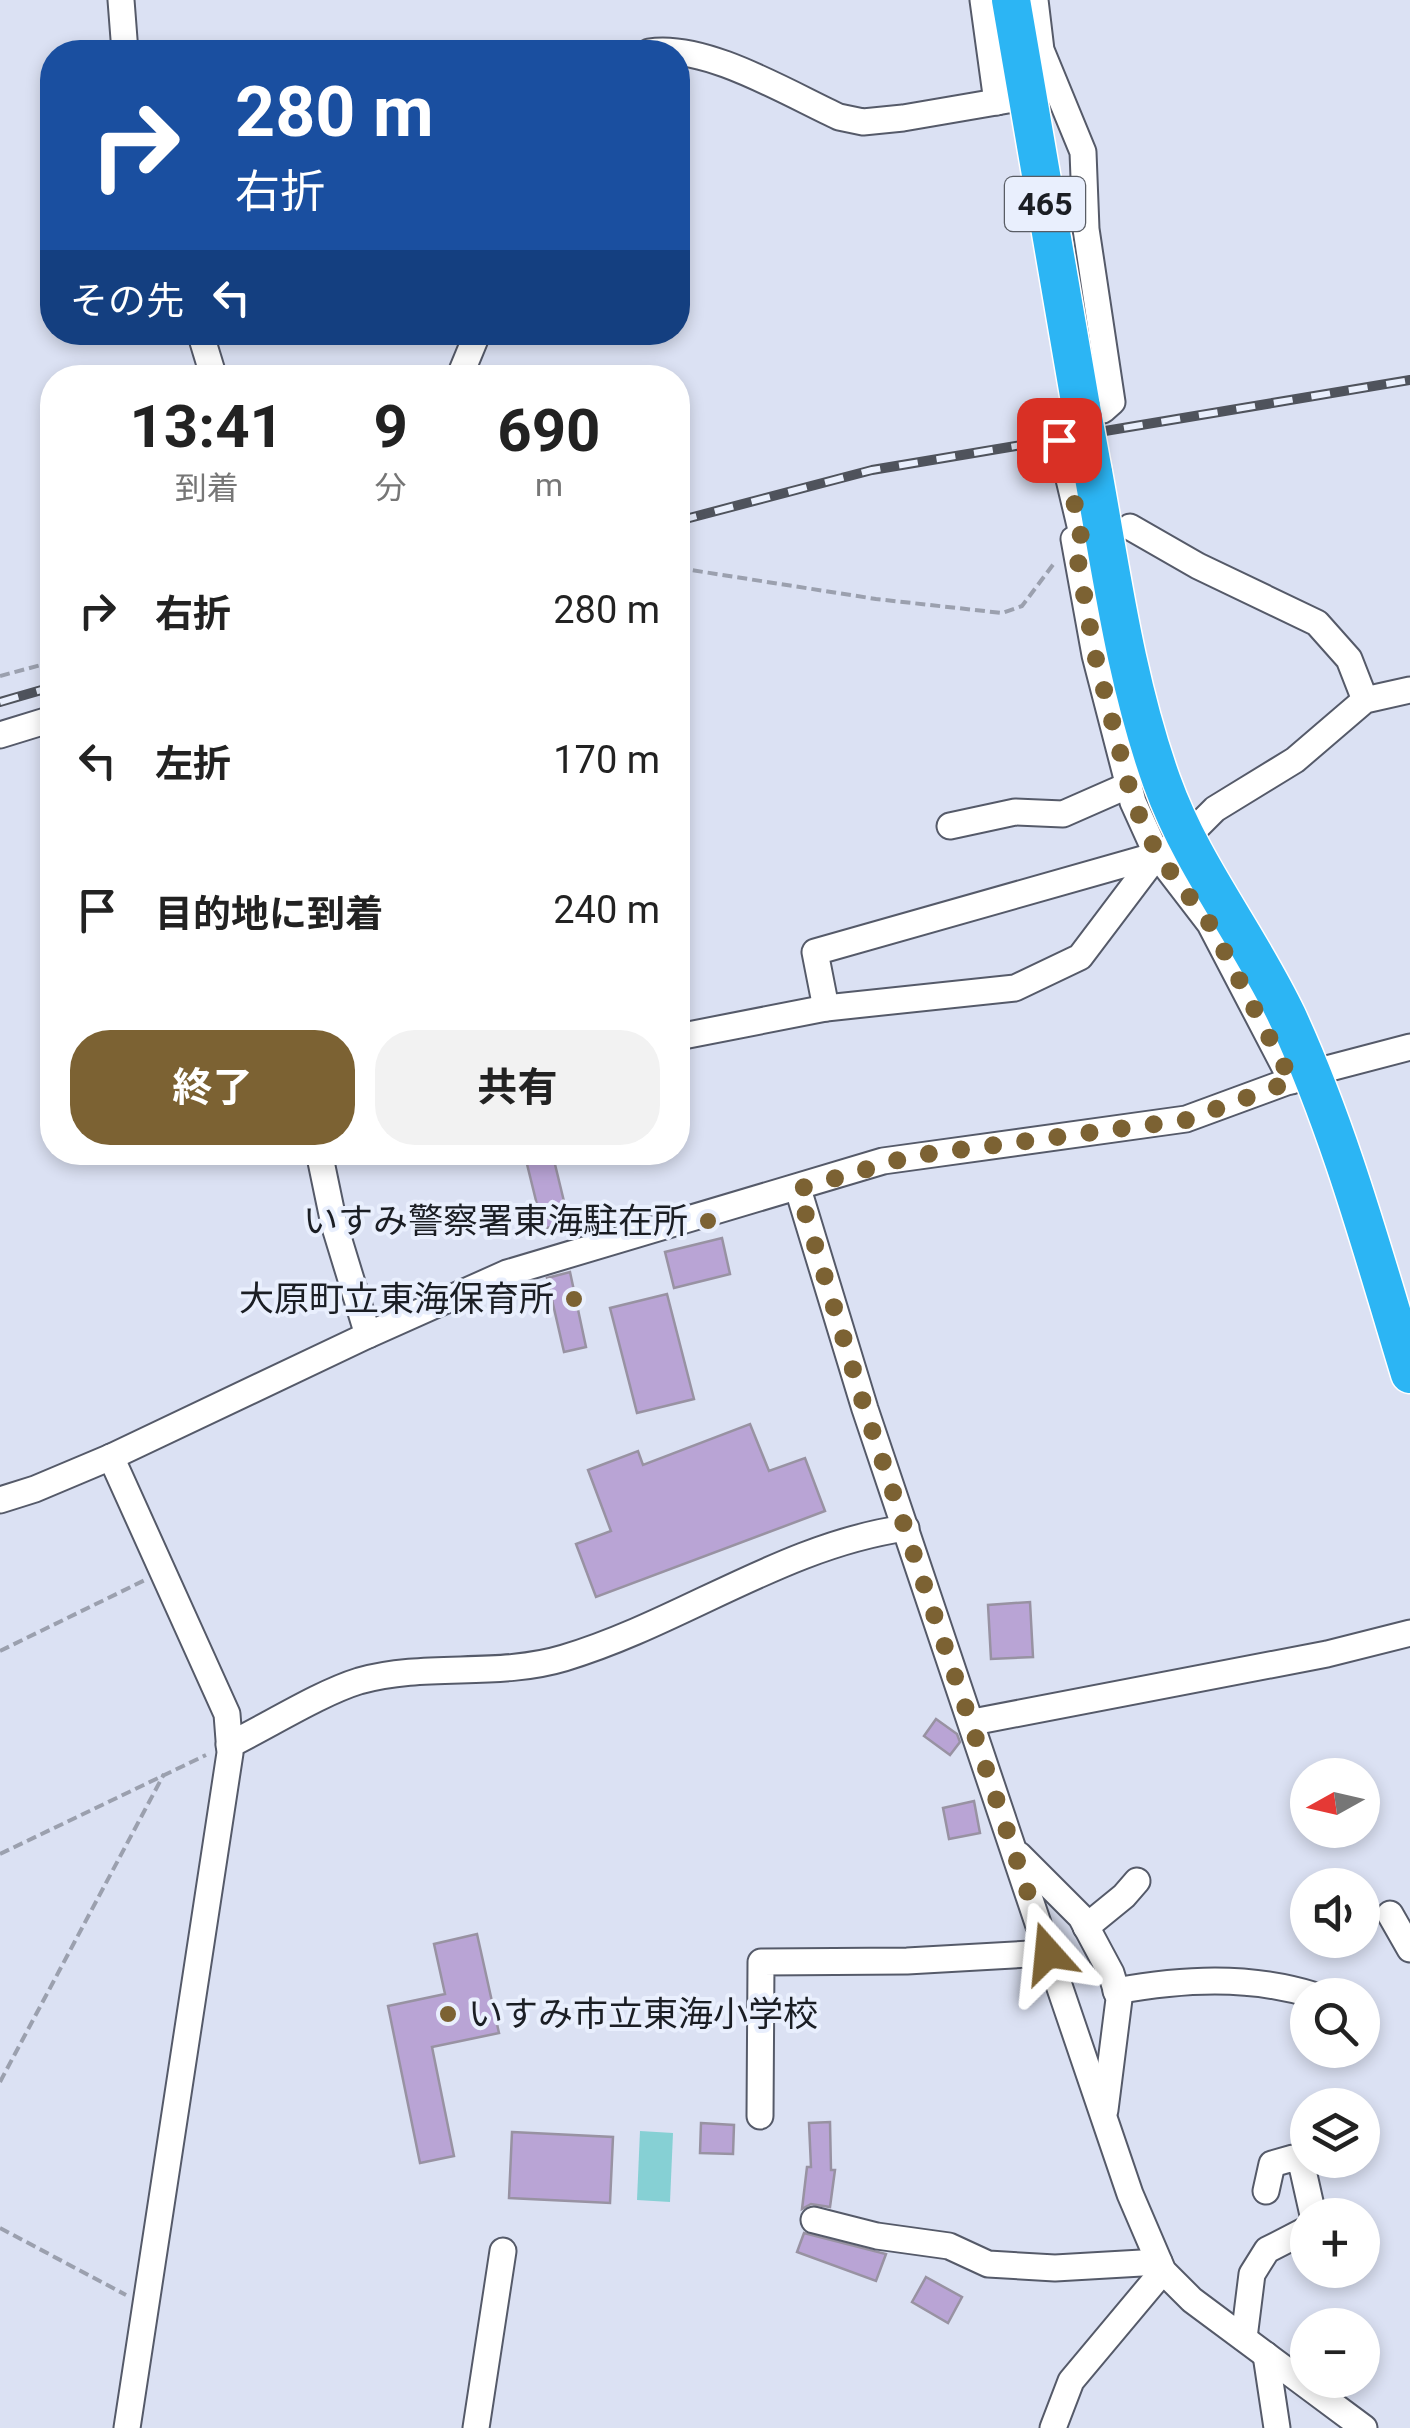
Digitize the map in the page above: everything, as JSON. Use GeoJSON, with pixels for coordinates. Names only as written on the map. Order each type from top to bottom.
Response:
{"type":"FeatureCollection","features":[{"type":"Feature","properties":{"kind":"highway","name":"465"},"geometry":{"type":"LineString","coordinates":[[1011,0],[1139,714],[1164,786],[1172,846],[1285,1013],[1302,1077],[1347,1164],[1410,1374]]}},
{"type":"Feature","properties":{"kind":"street"},"geometry":{"type":"LineString","coordinates":[[121,0],[124,40]]}},
{"type":"Feature","properties":{"kind":"street"},"geometry":{"type":"LineString","coordinates":[[690,54],[839,117],[864,122],[1002,101],[983,0]]}},
{"type":"Feature","properties":{"kind":"street"},"geometry":{"type":"LineString","coordinates":[[1035,0],[1048,93],[1084,152],[1086,229],[1112,402],[1055,420],[1078,536],[1095,655],[1128,785],[1172,846]]}},
{"type":"Feature","properties":{"kind":"street"},"geometry":{"type":"LineString","coordinates":[[1130,526],[1198,566],[1317,623],[1349,659],[1365,700]]}},
{"type":"Feature","properties":{"kind":"street"},"geometry":{"type":"LineString","coordinates":[[690,1036],[826,1008],[1015,988],[1080,957],[1172,846],[1215,809],[1296,760],[1365,700],[1410,690]]}},
{"type":"Feature","properties":{"kind":"street"},"geometry":{"type":"LineString","coordinates":[[0,735],[40,723]]}},
{"type":"Feature","properties":{"kind":"street"},"geometry":{"type":"LineString","coordinates":[[950,826],[1015,812],[1063,814],[1128,785]]}},
{"type":"Feature","properties":{"kind":"street"},"geometry":{"type":"LineString","coordinates":[[826,1008],[815,952],[1172,846]]}},
{"type":"Feature","properties":{"kind":"street"},"geometry":{"type":"LineString","coordinates":[[0,1500],[35,1490],[111,1457],[368,1334],[508,1273],[902,1158],[1186,1120],[1302,1077],[1410,1047]]}},
{"type":"Feature","properties":{"kind":"street"},"geometry":{"type":"LineString","coordinates":[[322,1165],[334,1224],[368,1334]]}},
{"type":"Feature","properties":{"kind":"street"},"geometry":{"type":"LineString","coordinates":[[798,1189],[865,1409],[974,1722],[1104,2120],[1161,2266],[1192,2300],[1364,2428]]}},
{"type":"Feature","properties":{"kind":"street"},"geometry":{"type":"LineString","coordinates":[[111,1457],[227,1714],[229,1746],[128,2428]]}},
{"type":"Feature","properties":{"kind":"street"},"geometry":{"type":"LineString","coordinates":[[229,1746],[358,1682],[403,1674],[560,1660],[609,1643],[799,1558],[869,1534],[906,1528]]}},
{"type":"Feature","properties":{"kind":"street"},"geometry":{"type":"LineString","coordinates":[[974,1722],[1327,1654],[1410,1633]]}},
{"type":"Feature","properties":{"kind":"street"},"geometry":{"type":"LineString","coordinates":[[1016,1852],[1086,1927],[1119,1999],[1104,2120]]}},
{"type":"Feature","properties":{"kind":"street"},"geometry":{"type":"LineString","coordinates":[[1086,1927],[1124,1896],[1136,1880]]}},
{"type":"Feature","properties":{"kind":"street"},"geometry":{"type":"LineString","coordinates":[[1390,1914],[1410,1949]]}},
{"type":"Feature","properties":{"kind":"street"},"geometry":{"type":"LineString","coordinates":[[760,2116],[762,1962],[926,1961],[1048,1953]]}},
{"type":"Feature","properties":{"kind":"street"},"geometry":{"type":"LineString","coordinates":[[1116,1991],[1168,1981],[1249,1981],[1290,1990]]}},
{"type":"Feature","properties":{"kind":"street"},"geometry":{"type":"LineString","coordinates":[[1266,2190],[1272,2164],[1294,2158],[1302,2166],[1309,2198]]}},
{"type":"Feature","properties":{"kind":"street"},"geometry":{"type":"LineString","coordinates":[[814,2220],[877,2236],[949,2246],[988,2264],[1056,2268],[1161,2266]]}},
{"type":"Feature","properties":{"kind":"street"},"geometry":{"type":"LineString","coordinates":[[1244,2338],[1252,2274],[1266,2250],[1290,2238]]}},
{"type":"Feature","properties":{"kind":"street"},"geometry":{"type":"LineString","coordinates":[[476,2428],[503,2251]]}},
{"type":"Feature","properties":{"kind":"street"},"geometry":{"type":"LineString","coordinates":[[1052,2428],[1071,2381],[1161,2266]]}},
{"type":"Feature","properties":{"kind":"street"},"geometry":{"type":"LineString","coordinates":[[1266,2355],[1277,2428]]}},
{"type":"Feature","properties":{"kind":"path"},"geometry":{"type":"LineString","coordinates":[[690,570],[876,599],[1002,613],[1022,606],[1078,536]]}},
{"type":"Feature","properties":{"kind":"path"},"geometry":{"type":"LineString","coordinates":[[0,676],[40,665]]}},
{"type":"Feature","properties":{"kind":"path"},"geometry":{"type":"LineString","coordinates":[[0,1651],[162,1571]]}},
{"type":"Feature","properties":{"kind":"path"},"geometry":{"type":"LineString","coordinates":[[0,1854],[229,1746]]}},
{"type":"Feature","properties":{"kind":"path"},"geometry":{"type":"LineString","coordinates":[[0,2082],[164,1774]]}},
{"type":"Feature","properties":{"kind":"path"},"geometry":{"type":"LineString","coordinates":[[0,2228],[148,2306]]}},
{"type":"Feature","properties":{"kind":"shaded area"},"geometry":{"type":"Polygon","coordinates":[[[640,2131],[673,2133],[670,2202],[637,2200],[640,2131]]]}},
{"type":"Feature","properties":{"kind":"building"},"geometry":{"type":"Polygon","coordinates":[[[527,1165],[555,1165],[569,1222],[543,1229],[527,1165]]]}},
{"type":"Feature","properties":{"kind":"building"},"geometry":{"type":"Polygon","coordinates":[[[722,1238],[730,1274],[674,1288],[665,1252],[722,1238]]]}},
{"type":"Feature","properties":{"kind":"building"},"geometry":{"type":"Polygon","coordinates":[[[570,1272],[586,1347],[564,1352],[547,1278],[570,1272]]]}},
{"type":"Feature","properties":{"kind":"building"},"geometry":{"type":"Polygon","coordinates":[[[667,1294],[694,1399],[637,1413],[610,1308],[667,1294]]]}},
{"type":"Feature","properties":{"kind":"building"},"geometry":{"type":"Polygon","coordinates":[[[750,1424],[769,1471],[805,1458],[825,1511],[596,1597],[576,1544],[611,1531],[588,1470],[638,1451],[643,1465],[750,1424]]]}},
{"type":"Feature","properties":{"kind":"building"},"geometry":{"type":"Polygon","coordinates":[[[1030,1602],[1033,1657],[991,1659],[988,1605],[1030,1602]]]}},
{"type":"Feature","properties":{"kind":"building"},"geometry":{"type":"Polygon","coordinates":[[[936,1719],[957,1734],[960,1742],[950,1755],[924,1736],[936,1719]]]}},
{"type":"Feature","properties":{"kind":"building"},"geometry":{"type":"Polygon","coordinates":[[[974,1801],[980,1833],[949,1839],[943,1808],[974,1801]]]}},
{"type":"Feature","properties":{"kind":"building"},"geometry":{"type":"Polygon","coordinates":[[[477,1934],[499,2033],[432,2047],[454,2156],[420,2163],[388,2006],[445,1994],[434,1944],[477,1934]]]}},
{"type":"Feature","properties":{"kind":"building"},"geometry":{"type":"Polygon","coordinates":[[[830,2122],[831,2170],[835,2170],[830,2207],[811,2204],[802,2209],[807,2167],[811,2167],[809,2123],[830,2122]]]}},
{"type":"Feature","properties":{"kind":"building"},"geometry":{"type":"Polygon","coordinates":[[[701,2123],[734,2125],[733,2154],[700,2153],[701,2123]]]}},
{"type":"Feature","properties":{"kind":"building"},"geometry":{"type":"Polygon","coordinates":[[[512,2132],[613,2137],[610,2203],[509,2198],[512,2132]]]}},
{"type":"Feature","properties":{"kind":"building"},"geometry":{"type":"Polygon","coordinates":[[[804,2233],[886,2254],[876,2281],[797,2252],[804,2233]]]}},
{"type":"Feature","properties":{"kind":"building"},"geometry":{"type":"Polygon","coordinates":[[[926,2277],[962,2297],[948,2323],[912,2302],[926,2277]]]}},
{"type":"Feature","properties":{"kind":"railway"},"geometry":{"type":"LineString","coordinates":[[690,518],[872,470],[1410,380]]}},
{"type":"Feature","properties":{"kind":"railway"},"geometry":{"type":"LineString","coordinates":[[0,702],[40,690]]}},
{"type":"Feature","properties":{"kind":"place","name":"いすみ警察署東海駐在所"},"geometry":{"type":"Point","coordinates":[708,1221]}},
{"type":"Feature","properties":{"kind":"place","name":"大原町立東海保育所"},"geometry":{"type":"Point","coordinates":[574,1299]}},
{"type":"Feature","properties":{"kind":"place","name":"いすみ市立東海小学校"},"geometry":{"type":"Point","coordinates":[448,2014]}},
{"type":"Feature","properties":{"kind":"route"},"geometry":{"type":"LineString","coordinates":[[1048,1953],[974,1722],[865,1409],[798,1189],[912,1156],[1186,1120],[1292,1081],[1210,924],[1158,855],[1133,802],[1095,655],[1074,539],[1082,534],[1059,440]]}}]}
